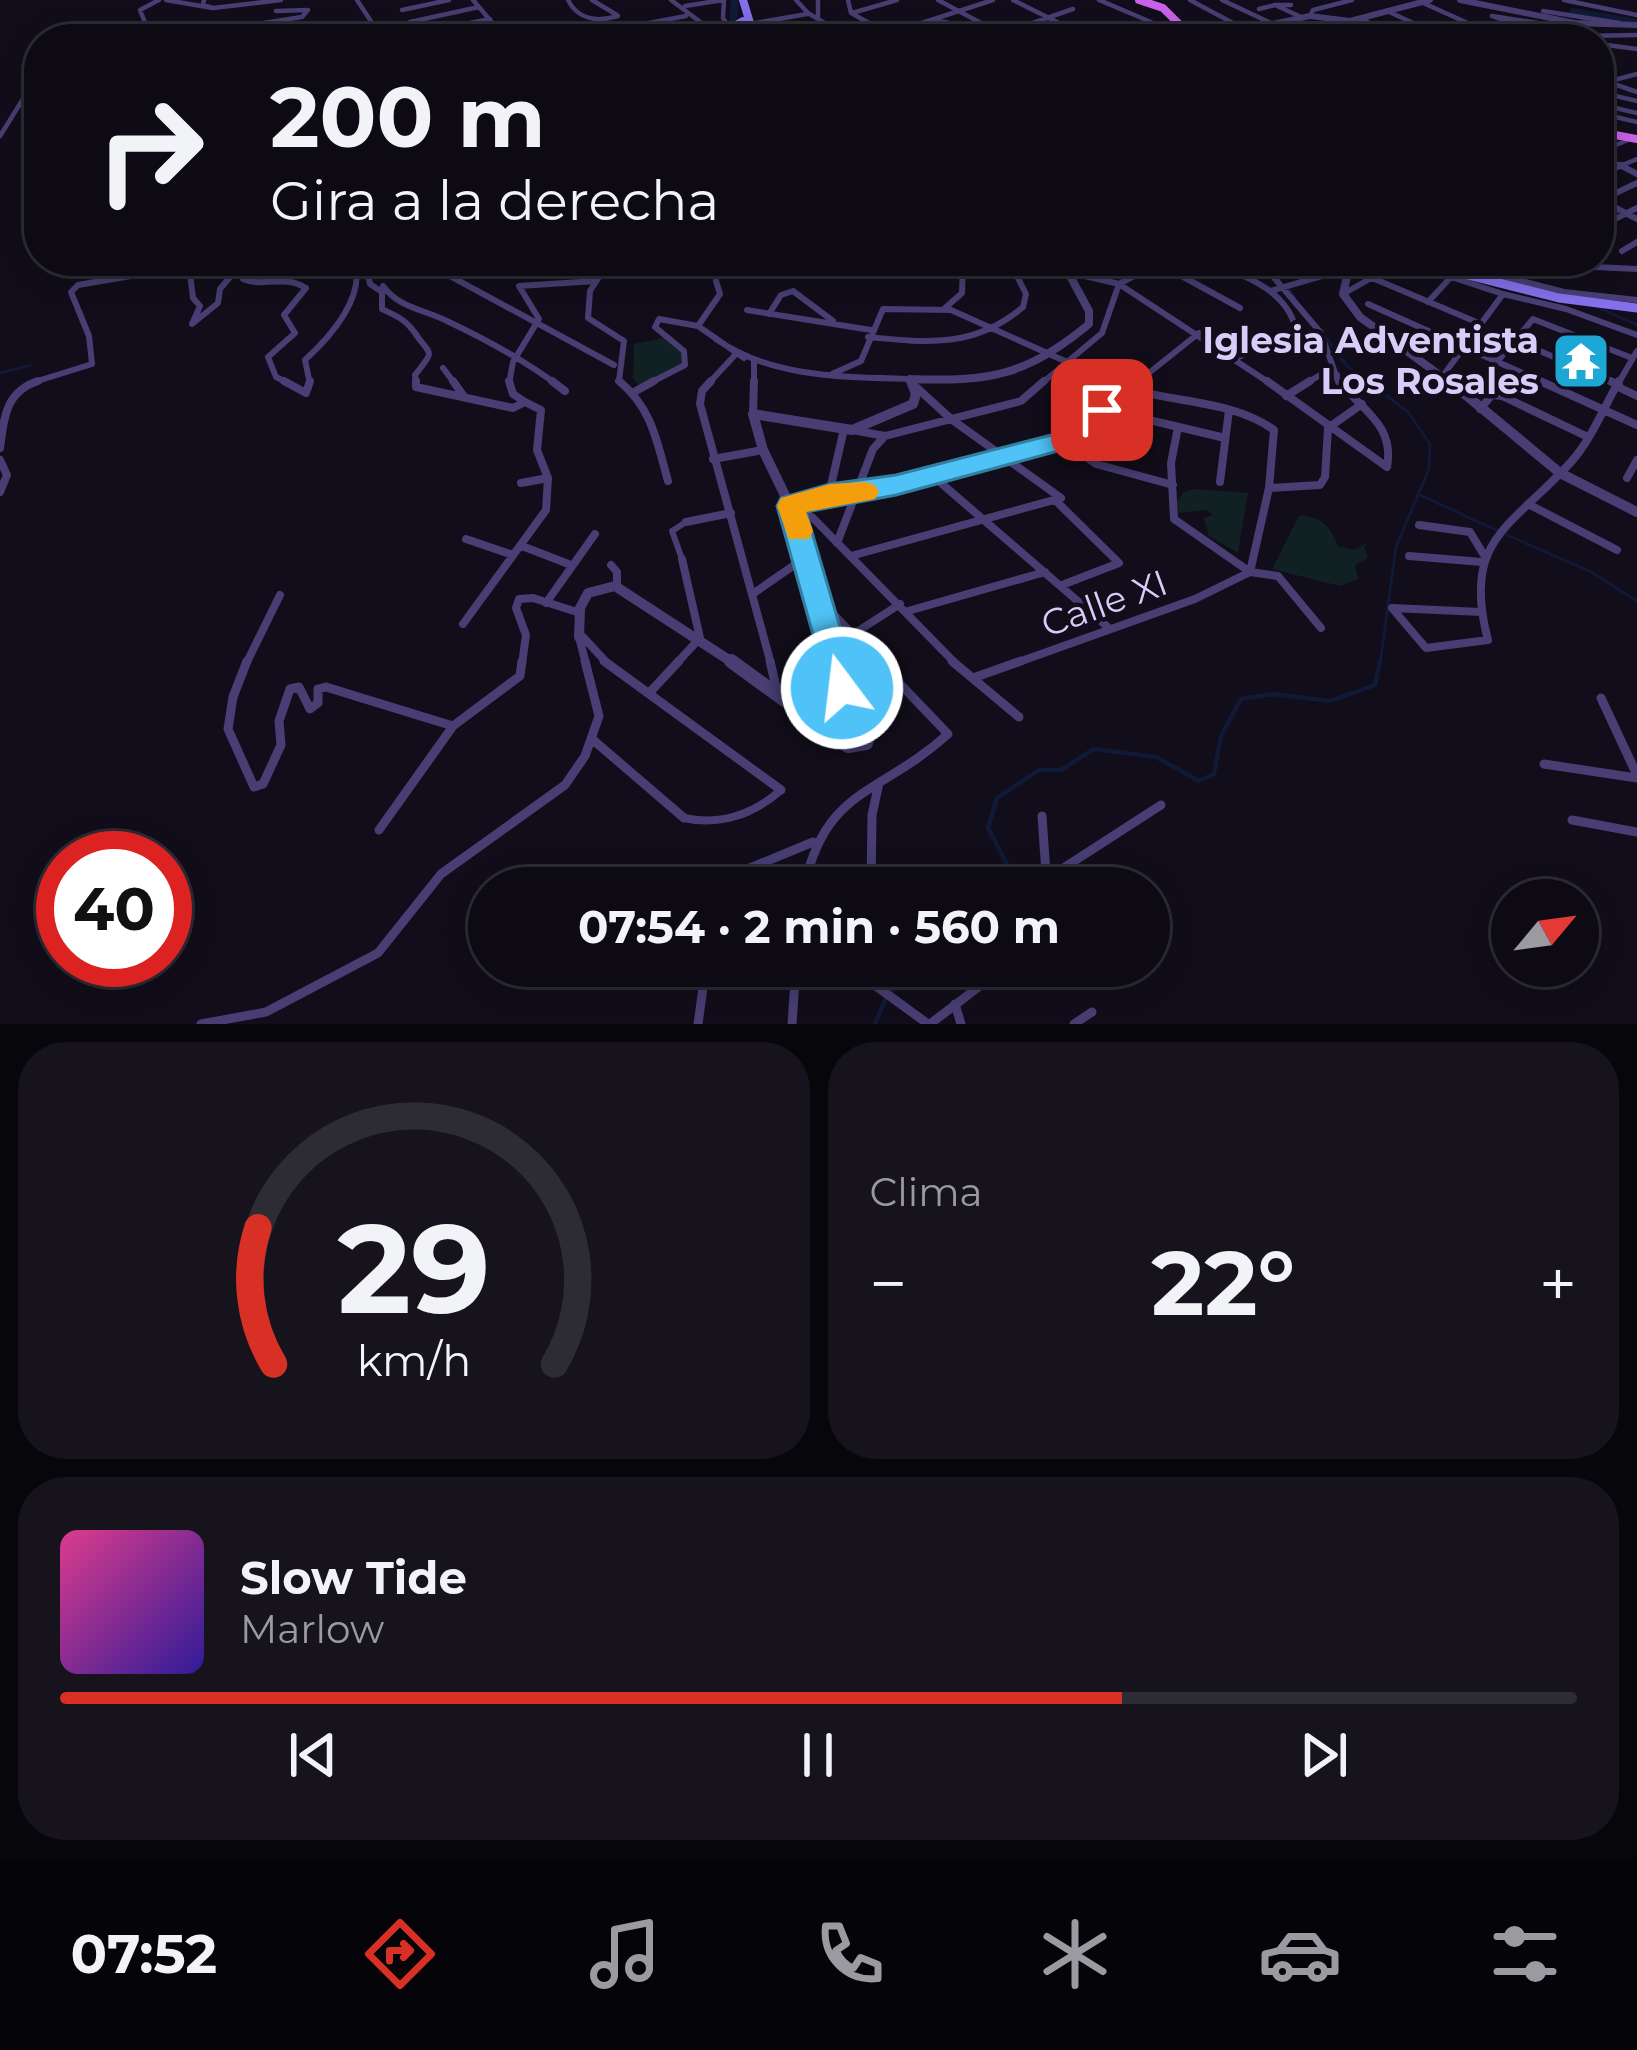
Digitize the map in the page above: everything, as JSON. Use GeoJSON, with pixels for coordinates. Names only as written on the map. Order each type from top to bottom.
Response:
{"type":"FeatureCollection","features":[{"type":"Feature","properties":{"kind":"main road"},"geometry":{"type":"LineString","coordinates":[[741,0],[746,24]]}},
{"type":"Feature","properties":{"kind":"main road"},"geometry":{"type":"LineString","coordinates":[[1143,1],[1181,24]]}},
{"type":"Feature","properties":{"kind":"main road"},"geometry":{"type":"LineString","coordinates":[[1471,276],[1558,298],[1637,304]]}},
{"type":"Feature","properties":{"kind":"street"},"geometry":{"type":"LineString","coordinates":[[146,24],[140,10],[162,0],[213,8],[281,0]]}},
{"type":"Feature","properties":{"kind":"street"},"geometry":{"type":"LineString","coordinates":[[204,0],[203,5],[213,8]]}},
{"type":"Feature","properties":{"kind":"street"},"geometry":{"type":"LineString","coordinates":[[397,0],[413,24]]}},
{"type":"Feature","properties":{"kind":"street"},"geometry":{"type":"LineString","coordinates":[[404,9],[449,0]]}},
{"type":"Feature","properties":{"kind":"street"},"geometry":{"type":"LineString","coordinates":[[473,0],[494,24]]}},
{"type":"Feature","properties":{"kind":"street"},"geometry":{"type":"LineString","coordinates":[[568,0],[579,15],[598,21],[618,16],[596,2]]}},
{"type":"Feature","properties":{"kind":"street"},"geometry":{"type":"LineString","coordinates":[[596,2],[612,0]]}},
{"type":"Feature","properties":{"kind":"street"},"geometry":{"type":"LineString","coordinates":[[671,0],[701,24]]}},
{"type":"Feature","properties":{"kind":"street"},"geometry":{"type":"LineString","coordinates":[[685,6],[724,0]]}},
{"type":"Feature","properties":{"kind":"street"},"geometry":{"type":"LineString","coordinates":[[796,0],[825,24]]}},
{"type":"Feature","properties":{"kind":"street"},"geometry":{"type":"LineString","coordinates":[[818,0],[820,21]]}},
{"type":"Feature","properties":{"kind":"street"},"geometry":{"type":"LineString","coordinates":[[848,0],[851,13],[871,24]]}},
{"type":"Feature","properties":{"kind":"street"},"geometry":{"type":"LineString","coordinates":[[851,13],[897,0]]}},
{"type":"Feature","properties":{"kind":"street"},"geometry":{"type":"LineString","coordinates":[[938,0],[983,24]]}},
{"type":"Feature","properties":{"kind":"street"},"geometry":{"type":"LineString","coordinates":[[920,24],[993,0]]}},
{"type":"Feature","properties":{"kind":"street"},"geometry":{"type":"LineString","coordinates":[[1013,0],[1061,24]]}},
{"type":"Feature","properties":{"kind":"street"},"geometry":{"type":"LineString","coordinates":[[1089,4],[1099,0],[1152,24]]}},
{"type":"Feature","properties":{"kind":"street"},"geometry":{"type":"LineString","coordinates":[[1143,1],[1159,0]]}},
{"type":"Feature","properties":{"kind":"street"},"geometry":{"type":"LineString","coordinates":[[1190,0],[1227,24]]}},
{"type":"Feature","properties":{"kind":"street"},"geometry":{"type":"LineString","coordinates":[[1224,1],[1238,0]]}},
{"type":"Feature","properties":{"kind":"street"},"geometry":{"type":"LineString","coordinates":[[1305,16],[1352,0]]}},
{"type":"Feature","properties":{"kind":"street"},"geometry":{"type":"LineString","coordinates":[[1360,19],[1430,0]]}},
{"type":"Feature","properties":{"kind":"street"},"geometry":{"type":"LineString","coordinates":[[1460,0],[1538,24]]}},
{"type":"Feature","properties":{"kind":"street"},"geometry":{"type":"LineString","coordinates":[[1564,0],[1637,15]]}},
{"type":"Feature","properties":{"kind":"street"},"geometry":{"type":"LineString","coordinates":[[1224,1],[1274,23],[1305,16],[1372,24]]}},
{"type":"Feature","properties":{"kind":"street"},"geometry":{"type":"LineString","coordinates":[[1421,2],[1470,24]]}},
{"type":"Feature","properties":{"kind":"street"},"geometry":{"type":"LineString","coordinates":[[1259,9],[1275,5],[1305,16]]}},
{"type":"Feature","properties":{"kind":"street"},"geometry":{"type":"LineString","coordinates":[[412,21],[479,7]]}},
{"type":"Feature","properties":{"kind":"street"},"geometry":{"type":"LineString","coordinates":[[1274,23],[1291,8]]}},
{"type":"Feature","properties":{"kind":"street"},"geometry":{"type":"LineString","coordinates":[[1031,24],[1073,9]]}},
{"type":"Feature","properties":{"kind":"street"},"geometry":{"type":"LineString","coordinates":[[256,24],[302,17],[308,10],[276,11]]}},
{"type":"Feature","properties":{"kind":"street"},"geometry":{"type":"LineString","coordinates":[[1387,11],[1415,24]]}},
{"type":"Feature","properties":{"kind":"street"},"geometry":{"type":"LineString","coordinates":[[1543,11],[1637,25]]}},
{"type":"Feature","properties":{"kind":"street"},"geometry":{"type":"LineString","coordinates":[[746,24],[808,14]]}},
{"type":"Feature","properties":{"kind":"street"},"geometry":{"type":"LineString","coordinates":[[646,24],[687,15]]}},
{"type":"Feature","properties":{"kind":"street"},"geometry":{"type":"LineString","coordinates":[[1513,24],[1492,16],[1619,23]]}},
{"type":"Feature","properties":{"kind":"street"},"geometry":{"type":"LineString","coordinates":[[466,24],[490,19]]}},
{"type":"Feature","properties":{"kind":"street"},"geometry":{"type":"LineString","coordinates":[[934,20],[945,22]]}},
{"type":"Feature","properties":{"kind":"street"},"geometry":{"type":"LineString","coordinates":[[810,24],[820,21]]}},
{"type":"Feature","properties":{"kind":"street"},"geometry":{"type":"LineString","coordinates":[[0,136],[24,99]]}},
{"type":"Feature","properties":{"kind":"street"},"geometry":{"type":"LineString","coordinates":[[1614,169],[1637,159]]}},
{"type":"Feature","properties":{"kind":"street"},"geometry":{"type":"LineString","coordinates":[[1614,163],[1637,178]]}},
{"type":"Feature","properties":{"kind":"street"},"geometry":{"type":"LineString","coordinates":[[1614,207],[1637,218]]}},
{"type":"Feature","properties":{"kind":"street"},"geometry":{"type":"LineString","coordinates":[[1614,220],[1637,208]]}},
{"type":"Feature","properties":{"kind":"street"},"geometry":{"type":"LineString","coordinates":[[1622,250],[1637,242]]}},
{"type":"Feature","properties":{"kind":"street"},"geometry":{"type":"LineString","coordinates":[[0,448],[3,407],[33,380],[84,370],[92,364],[74,288],[137,276]]}},
{"type":"Feature","properties":{"kind":"street"},"geometry":{"type":"LineString","coordinates":[[190,276],[193,298],[200,306],[192,324],[218,303],[220,289],[231,276]]}},
{"type":"Feature","properties":{"kind":"street"},"geometry":{"type":"LineString","coordinates":[[244,276],[249,284],[283,278],[304,286],[284,315],[295,333],[268,357],[276,377],[306,393],[311,387],[305,360],[338,328],[353,303],[359,276]]}},
{"type":"Feature","properties":{"kind":"street"},"geometry":{"type":"LineString","coordinates":[[371,276],[370,284],[382,292],[382,309],[410,322],[430,347],[413,384],[422,390],[514,408],[525,402]]}},
{"type":"Feature","properties":{"kind":"street"},"geometry":{"type":"LineString","coordinates":[[373,276],[394,301],[448,321],[497,351],[515,354],[565,391]]}},
{"type":"Feature","properties":{"kind":"street"},"geometry":{"type":"LineString","coordinates":[[450,276],[614,364]]}},
{"type":"Feature","properties":{"kind":"street"},"geometry":{"type":"LineString","coordinates":[[597,276],[590,291],[589,318],[624,341],[619,381],[634,392],[653,422],[668,481]]}},
{"type":"Feature","properties":{"kind":"street"},"geometry":{"type":"LineString","coordinates":[[945,308],[962,293],[963,276]]}},
{"type":"Feature","properties":{"kind":"street"},"geometry":{"type":"LineString","coordinates":[[769,314],[781,295],[793,291],[820,314],[870,334],[959,344],[994,330],[1026,301],[1016,276]]}},
{"type":"Feature","properties":{"kind":"street"},"geometry":{"type":"LineString","coordinates":[[714,335],[734,355],[832,374],[912,382],[1001,380],[1050,354],[1089,324],[1089,311],[1070,276]]}},
{"type":"Feature","properties":{"kind":"street"},"geometry":{"type":"LineString","coordinates":[[1095,276],[1119,284],[1199,333],[1387,467],[1388,437],[1339,384],[1334,358],[1272,276]]}},
{"type":"Feature","properties":{"kind":"street"},"geometry":{"type":"LineString","coordinates":[[753,414],[885,436],[1016,403],[1102,333],[1119,284],[1132,276]]}},
{"type":"Feature","properties":{"kind":"street"},"geometry":{"type":"LineString","coordinates":[[1182,276],[1240,308]]}},
{"type":"Feature","properties":{"kind":"street"},"geometry":{"type":"LineString","coordinates":[[1240,276],[1269,291],[1285,291],[1319,276]]}},
{"type":"Feature","properties":{"kind":"street"},"geometry":{"type":"LineString","coordinates":[[1345,276],[1343,294],[1360,317],[1408,348],[1560,473],[1637,512]]}},
{"type":"Feature","properties":{"kind":"street"},"geometry":{"type":"LineString","coordinates":[[1444,276],[1566,309],[1637,335]]}},
{"type":"Feature","properties":{"kind":"street"},"geometry":{"type":"LineString","coordinates":[[1503,276],[1637,304]]}},
{"type":"Feature","properties":{"kind":"street"},"geometry":{"type":"LineString","coordinates":[[1343,294],[1370,277],[1481,324]]}},
{"type":"Feature","properties":{"kind":"street"},"geometry":{"type":"LineString","coordinates":[[1428,302],[1451,277]]}},
{"type":"Feature","properties":{"kind":"street"},"geometry":{"type":"LineString","coordinates":[[463,624],[546,510],[548,478],[537,450],[541,410],[515,397],[507,380],[515,354],[531,338],[539,319],[521,284],[596,281]]}},
{"type":"Feature","properties":{"kind":"street"},"geometry":{"type":"LineString","coordinates":[[698,326],[718,300],[716,281]]}},
{"type":"Feature","properties":{"kind":"street"},"geometry":{"type":"LineString","coordinates":[[1235,359],[1297,326],[1285,291]]}},
{"type":"Feature","properties":{"kind":"street"},"geometry":{"type":"LineString","coordinates":[[1442,377],[1461,348],[1480,332],[1503,294]]}},
{"type":"Feature","properties":{"kind":"street"},"geometry":{"type":"LineString","coordinates":[[1368,304],[1637,425]]}},
{"type":"Feature","properties":{"kind":"street"},"geometry":{"type":"LineString","coordinates":[[832,374],[861,361],[880,312],[890,307],[945,308],[1126,389],[1154,399],[1199,402],[1272,427],[1269,488],[1250,572]]}},
{"type":"Feature","properties":{"kind":"street"},"geometry":{"type":"LineString","coordinates":[[747,310],[846,326]]}},
{"type":"Feature","properties":{"kind":"street"},"geometry":{"type":"LineString","coordinates":[[1483,559],[1508,531],[1511,518],[1560,473],[1588,437],[1636,355],[1533,319],[1496,363]]}},
{"type":"Feature","properties":{"kind":"street"},"geometry":{"type":"LineString","coordinates":[[634,392],[686,362],[684,351],[656,329],[656,321],[698,326],[749,359]]}},
{"type":"Feature","properties":{"kind":"street"},"geometry":{"type":"LineString","coordinates":[[790,506],[1064,441],[1199,333]]}},
{"type":"Feature","properties":{"kind":"street"},"geometry":{"type":"LineString","coordinates":[[1514,340],[1637,396]]}},
{"type":"Feature","properties":{"kind":"street"},"geometry":{"type":"LineString","coordinates":[[734,355],[699,398],[712,459],[754,593],[777,698]]}},
{"type":"Feature","properties":{"kind":"street"},"geometry":{"type":"LineString","coordinates":[[201,1024],[266,1012],[378,953],[440,874],[565,785],[592,739],[599,707],[577,612],[592,590],[617,586],[700,638],[848,746],[860,746],[870,739],[868,724],[837,677],[790,506],[763,450],[753,414],[749,359]]}},
{"type":"Feature","properties":{"kind":"street"},"geometry":{"type":"LineString","coordinates":[[861,361],[872,378]]}},
{"type":"Feature","properties":{"kind":"street"},"geometry":{"type":"LineString","coordinates":[[443,368],[464,396]]}},
{"type":"Feature","properties":{"kind":"street"},"geometry":{"type":"LineString","coordinates":[[1286,396],[1322,374],[1338,375]]}},
{"type":"Feature","properties":{"kind":"street"},"geometry":{"type":"LineString","coordinates":[[912,382],[951,419],[1059,500],[1119,563],[1062,585]]}},
{"type":"Feature","properties":{"kind":"street"},"geometry":{"type":"LineString","coordinates":[[848,429],[913,404],[912,382]]}},
{"type":"Feature","properties":{"kind":"street"},"geometry":{"type":"LineString","coordinates":[[1479,411],[1492,395],[1502,396],[1588,437]]}},
{"type":"Feature","properties":{"kind":"street"},"geometry":{"type":"LineString","coordinates":[[1269,488],[1323,482],[1328,428],[1362,404]]}},
{"type":"Feature","properties":{"kind":"street"},"geometry":{"type":"LineString","coordinates":[[1220,482],[1229,410]]}},
{"type":"Feature","properties":{"kind":"street"},"geometry":{"type":"LineString","coordinates":[[1145,419],[1225,438]]}},
{"type":"Feature","properties":{"kind":"street"},"geometry":{"type":"LineString","coordinates":[[1178,427],[1171,463],[1174,520],[1250,572],[1277,576],[1321,628]]}},
{"type":"Feature","properties":{"kind":"street"},"geometry":{"type":"LineString","coordinates":[[830,494],[848,429]]}},
{"type":"Feature","properties":{"kind":"street"},"geometry":{"type":"LineString","coordinates":[[837,543],[873,449],[885,436]]}},
{"type":"Feature","properties":{"kind":"street"},"geometry":{"type":"LineString","coordinates":[[1064,441],[1096,464],[1175,485]]}},
{"type":"Feature","properties":{"kind":"street"},"geometry":{"type":"LineString","coordinates":[[712,459],[763,450]]}},
{"type":"Feature","properties":{"kind":"street"},"geometry":{"type":"LineString","coordinates":[[0,460],[8,475],[0,492]]}},
{"type":"Feature","properties":{"kind":"street"},"geometry":{"type":"LineString","coordinates":[[1627,478],[1637,460]]}},
{"type":"Feature","properties":{"kind":"street"},"geometry":{"type":"LineString","coordinates":[[932,476],[1110,629]]}},
{"type":"Feature","properties":{"kind":"street"},"geometry":{"type":"LineString","coordinates":[[521,483],[548,478]]}},
{"type":"Feature","properties":{"kind":"street"},"geometry":{"type":"LineString","coordinates":[[851,556],[1059,500]]}},
{"type":"Feature","properties":{"kind":"street"},"geometry":{"type":"LineString","coordinates":[[1527,504],[1617,550]]}},
{"type":"Feature","properties":{"kind":"street"},"geometry":{"type":"LineString","coordinates":[[790,506],[806,512],[904,608],[936,647],[1018,717]]}},
{"type":"Feature","properties":{"kind":"street"},"geometry":{"type":"LineString","coordinates":[[700,638],[671,531],[686,522],[731,513]]}},
{"type":"Feature","properties":{"kind":"street"},"geometry":{"type":"LineString","coordinates":[[1419,525],[1470,532],[1483,559],[1481,612],[1488,640],[1438,650],[1415,639],[1392,608],[1481,612]]}},
{"type":"Feature","properties":{"kind":"street"},"geometry":{"type":"LineString","coordinates":[[546,603],[595,534]]}},
{"type":"Feature","properties":{"kind":"street"},"geometry":{"type":"LineString","coordinates":[[466,539],[513,556]]}},
{"type":"Feature","properties":{"kind":"street"},"geometry":{"type":"LineString","coordinates":[[522,546],[571,565]]}},
{"type":"Feature","properties":{"kind":"street"},"geometry":{"type":"LineString","coordinates":[[1409,556],[1483,559]]}},
{"type":"Feature","properties":{"kind":"street"},"geometry":{"type":"LineString","coordinates":[[754,593],[806,557]]}},
{"type":"Feature","properties":{"kind":"street"},"geometry":{"type":"LineString","coordinates":[[611,565],[617,572],[617,586]]}},
{"type":"Feature","properties":{"kind":"street"},"geometry":{"type":"LineString","coordinates":[[852,635],[904,608],[1046,572]]}},
{"type":"Feature","properties":{"kind":"street","name":"Calle XI"},"geometry":{"type":"LineString","coordinates":[[974,678],[1195,599],[1250,572]]}},
{"type":"Feature","properties":{"kind":"street"},"geometry":{"type":"LineString","coordinates":[[280,595],[240,678],[228,722],[231,741],[252,766],[254,787],[263,784],[281,745],[279,722],[290,688],[299,687],[310,709],[319,703],[318,689],[326,687],[453,726]]}},
{"type":"Feature","properties":{"kind":"street"},"geometry":{"type":"LineString","coordinates":[[379,830],[453,726],[520,676],[526,635],[517,602],[525,596],[577,612]]}},
{"type":"Feature","properties":{"kind":"street"},"geometry":{"type":"LineString","coordinates":[[809,867],[814,842],[836,807],[948,734],[819,599]]}},
{"type":"Feature","properties":{"kind":"street"},"geometry":{"type":"LineString","coordinates":[[579,633],[589,648],[781,790],[756,812],[696,821],[685,818],[592,739]]}},
{"type":"Feature","properties":{"kind":"street"},"geometry":{"type":"LineString","coordinates":[[651,691],[700,638]]}},
{"type":"Feature","properties":{"kind":"street"},"geometry":{"type":"LineString","coordinates":[[1601,698],[1637,777]]}},
{"type":"Feature","properties":{"kind":"street"},"geometry":{"type":"LineString","coordinates":[[1544,764],[1637,777]]}},
{"type":"Feature","properties":{"kind":"street"},"geometry":{"type":"LineString","coordinates":[[871,867],[872,815],[880,782]]}},
{"type":"Feature","properties":{"kind":"street"},"geometry":{"type":"LineString","coordinates":[[1071,867],[1161,806]]}},
{"type":"Feature","properties":{"kind":"street"},"geometry":{"type":"LineString","coordinates":[[1042,816],[1044,867]]}},
{"type":"Feature","properties":{"kind":"street"},"geometry":{"type":"LineString","coordinates":[[1572,820],[1637,832]]}},
{"type":"Feature","properties":{"kind":"street"},"geometry":{"type":"LineString","coordinates":[[751,867],[814,842]]}},
{"type":"Feature","properties":{"kind":"street"},"geometry":{"type":"LineString","coordinates":[[698,1024],[703,987]]}},
{"type":"Feature","properties":{"kind":"street"},"geometry":{"type":"LineString","coordinates":[[792,1024],[795,987]]}},
{"type":"Feature","properties":{"kind":"street"},"geometry":{"type":"LineString","coordinates":[[880,987],[929,1024],[978,987]]}},
{"type":"Feature","properties":{"kind":"street"},"geometry":{"type":"LineString","coordinates":[[955,1004],[961,1024]]}},
{"type":"Feature","properties":{"kind":"street"},"geometry":{"type":"LineString","coordinates":[[1074,1024],[1092,1012]]}},
{"type":"Feature","properties":{"kind":"shaded area"},"geometry":{"type":"Polygon","coordinates":[[[668,337],[688,360],[640,386],[633,378],[634,344],[668,337]]]}},
{"type":"Feature","properties":{"kind":"shaded area"},"geometry":{"type":"Polygon","coordinates":[[[1184,492],[1248,493],[1238,553],[1209,536],[1204,518],[1213,515],[1206,510],[1178,513],[1177,502],[1184,492]]]}},
{"type":"Feature","properties":{"kind":"shaded area"},"geometry":{"type":"Polygon","coordinates":[[[1299,515],[1324,523],[1338,546],[1353,550],[1369,542],[1364,547],[1368,558],[1355,565],[1358,579],[1340,586],[1272,569],[1299,515]]]}},
{"type":"Feature","properties":{"kind":"waterway"},"geometry":{"type":"LineString","coordinates":[[733,24],[735,0]]}},
{"type":"Feature","properties":{"kind":"waterway"},"geometry":{"type":"LineString","coordinates":[[1573,12],[1637,23]]}},
{"type":"Feature","properties":{"kind":"waterway"},"geometry":{"type":"LineString","coordinates":[[732,278],[738,276]]}},
{"type":"Feature","properties":{"kind":"waterway"},"geometry":{"type":"LineString","coordinates":[[1490,276],[1514,282]]}},
{"type":"Feature","properties":{"kind":"waterway"},"geometry":{"type":"LineString","coordinates":[[1290,290],[1295,297]]}},
{"type":"Feature","properties":{"kind":"waterway"},"geometry":{"type":"LineString","coordinates":[[1595,306],[1637,325]]}},
{"type":"Feature","properties":{"kind":"waterway"},"geometry":{"type":"LineString","coordinates":[[1324,335],[1347,366],[1408,412],[1430,444],[1429,469],[1396,547],[1380,664]]}},
{"type":"Feature","properties":{"kind":"waterway"},"geometry":{"type":"LineString","coordinates":[[0,373],[31,365]]}},
{"type":"Feature","properties":{"kind":"waterway"},"geometry":{"type":"LineString","coordinates":[[1420,495],[1498,531]]}},
{"type":"Feature","properties":{"kind":"waterway"},"geometry":{"type":"LineString","coordinates":[[1507,535],[1591,572],[1637,601]]}},
{"type":"Feature","properties":{"kind":"waterway"},"geometry":{"type":"LineString","coordinates":[[1006,867],[988,828],[997,798],[1039,770],[1061,770],[1094,749],[1156,757],[1199,781],[1214,774],[1221,736],[1241,699],[1274,694],[1330,701],[1375,685],[1380,661]]}},
{"type":"Feature","properties":{"kind":"waterway"},"geometry":{"type":"LineString","coordinates":[[892,991],[896,987]]}},
{"type":"Feature","properties":{"kind":"waterway"},"geometry":{"type":"LineString","coordinates":[[875,1024],[886,998]]}},
{"type":"Feature","properties":{"kind":"slow traffic"},"geometry":{"type":"LineString","coordinates":[[799,531],[790,506],[830,494],[866,492]]}},
{"type":"Feature","properties":{"kind":"place","name":"Iglesia Adventista Los Rosales"},"geometry":{"type":"Point","coordinates":[1581,361]}},
{"type":"Feature","properties":{"kind":"route"},"geometry":{"type":"LineString","coordinates":[[842,688],[790,506],[830,494],[858,494],[896,485],[1064,441],[1102,410]]}}]}
